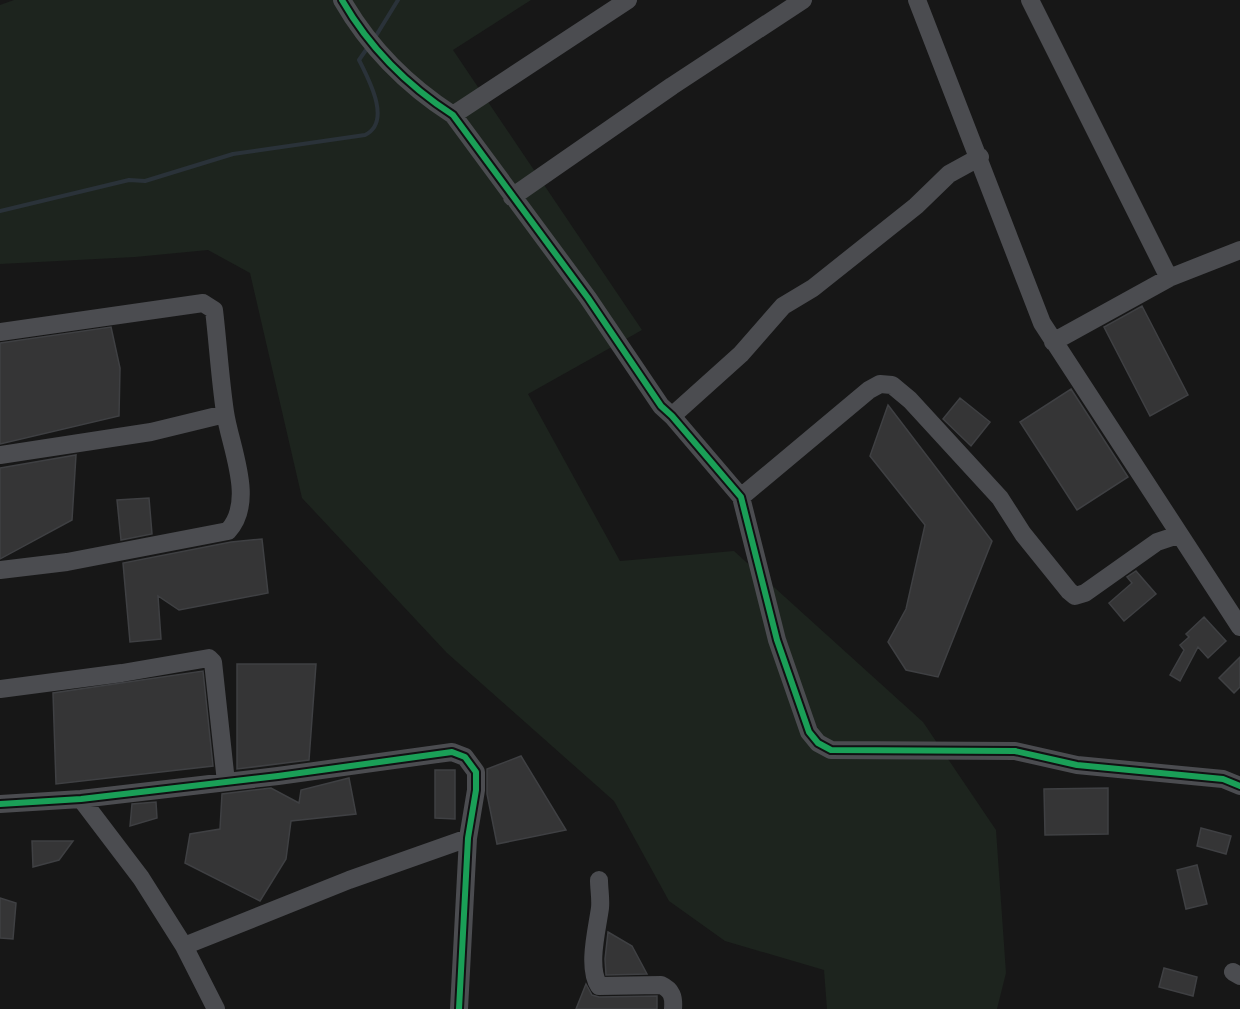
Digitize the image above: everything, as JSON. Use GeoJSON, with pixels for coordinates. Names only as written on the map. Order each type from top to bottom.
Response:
{"type":"FeatureCollection","features":[{"type":"Feature","properties":{"kind":"street"},"geometry":{"type":"LineString","coordinates":[[342,0],[365,38],[428,99],[453,115],[588,298],[652,395],[741,497],[777,640],[809,732],[818,743],[831,750],[1015,751],[1077,765],[1223,779],[1240,786]]}},
{"type":"Feature","properties":{"kind":"street"},"geometry":{"type":"LineString","coordinates":[[453,115],[628,0]]}},
{"type":"Feature","properties":{"kind":"street"},"geometry":{"type":"LineString","coordinates":[[512,196],[672,86],[803,0]]}},
{"type":"Feature","properties":{"kind":"street"},"geometry":{"type":"LineString","coordinates":[[917,0],[980,157],[1018,267],[1042,323],[1240,627]]}},
{"type":"Feature","properties":{"kind":"street"},"geometry":{"type":"LineString","coordinates":[[1030,0],[1168,278]]}},
{"type":"Feature","properties":{"kind":"street"},"geometry":{"type":"LineString","coordinates":[[672,416],[741,354],[783,306],[813,288],[916,206],[949,174],[980,157]]}},
{"type":"Feature","properties":{"kind":"street"},"geometry":{"type":"LineString","coordinates":[[1053,342],[1168,278],[1240,250]]}},
{"type":"Feature","properties":{"kind":"street"},"geometry":{"type":"LineString","coordinates":[[0,332],[203,303],[210,305],[214,310],[225,414],[238,458],[240,511],[237,522],[228,531],[67,562],[0,570]]}},
{"type":"Feature","properties":{"kind":"street"},"geometry":{"type":"LineString","coordinates":[[741,497],[869,390],[880,384],[892,385],[910,400],[1000,498],[1023,534],[1075,596],[1085,593],[1157,542],[1178,535]]}},
{"type":"Feature","properties":{"kind":"street"},"geometry":{"type":"LineString","coordinates":[[0,455],[151,432],[225,414]]}},
{"type":"Feature","properties":{"kind":"street"},"geometry":{"type":"LineString","coordinates":[[0,689],[122,674],[209,658],[213,662],[226,782]]}},
{"type":"Feature","properties":{"kind":"street"},"geometry":{"type":"LineString","coordinates":[[0,804],[81,799],[452,752],[465,757],[476,772],[468,838],[459,1009]]}},
{"type":"Feature","properties":{"kind":"street"},"geometry":{"type":"LineString","coordinates":[[81,799],[141,878],[184,946],[216,1009]]}},
{"type":"Feature","properties":{"kind":"street"},"geometry":{"type":"LineString","coordinates":[[184,946],[349,880],[468,838]]}},
{"type":"Feature","properties":{"kind":"street"},"geometry":{"type":"LineString","coordinates":[[599,880],[600,906],[592,962],[595,979],[599,986],[661,985],[669,989],[674,998],[673,1009]]}},
{"type":"Feature","properties":{"kind":"shaded area"},"geometry":{"type":"Polygon","coordinates":[[[14,0],[531,0],[453,50],[642,330],[528,394],[620,561],[734,551],[923,722],[996,830],[1006,973],[997,1009],[827,1009],[824,970],[725,941],[669,901],[614,801],[447,653],[302,498],[250,273],[208,250],[135,257],[0,264],[0,5],[14,0]]]}},
{"type":"Feature","properties":{"kind":"building"},"geometry":{"type":"Polygon","coordinates":[[[1142,306],[1188,395],[1150,416],[1104,327],[1142,306]]]}},
{"type":"Feature","properties":{"kind":"building"},"geometry":{"type":"Polygon","coordinates":[[[111,327],[120,368],[119,416],[0,444],[0,343],[111,327]]]}},
{"type":"Feature","properties":{"kind":"building"},"geometry":{"type":"Polygon","coordinates":[[[1071,389],[1128,477],[1077,510],[1020,422],[1071,389]]]}},
{"type":"Feature","properties":{"kind":"building"},"geometry":{"type":"Polygon","coordinates":[[[960,398],[990,422],[971,446],[943,419],[960,398]]]}},
{"type":"Feature","properties":{"kind":"building"},"geometry":{"type":"Polygon","coordinates":[[[888,405],[992,541],[938,677],[906,670],[888,642],[906,609],[925,525],[870,456],[888,405]]]}},
{"type":"Feature","properties":{"kind":"building"},"geometry":{"type":"Polygon","coordinates":[[[76,455],[72,520],[0,559],[0,468],[76,455]]]}},
{"type":"Feature","properties":{"kind":"building"},"geometry":{"type":"Polygon","coordinates":[[[149,498],[152,534],[121,540],[117,500],[149,498]]]}},
{"type":"Feature","properties":{"kind":"building"},"geometry":{"type":"Polygon","coordinates":[[[262,539],[268,593],[179,610],[158,596],[161,639],[130,642],[123,563],[231,542],[262,539]]]}},
{"type":"Feature","properties":{"kind":"building"},"geometry":{"type":"Polygon","coordinates":[[[1136,571],[1156,594],[1124,621],[1109,603],[1132,583],[1127,577],[1136,571]]]}},
{"type":"Feature","properties":{"kind":"building"},"geometry":{"type":"Polygon","coordinates":[[[1204,617],[1226,641],[1208,658],[1198,647],[1180,681],[1170,675],[1184,650],[1180,645],[1189,637],[1186,634],[1204,617]]]}},
{"type":"Feature","properties":{"kind":"building"},"geometry":{"type":"Polygon","coordinates":[[[1240,657],[1240,687],[1234,693],[1219,678],[1240,657]]]}},
{"type":"Feature","properties":{"kind":"building"},"geometry":{"type":"Polygon","coordinates":[[[237,664],[316,664],[309,760],[237,769],[237,664]]]}},
{"type":"Feature","properties":{"kind":"building"},"geometry":{"type":"Polygon","coordinates":[[[203,671],[213,766],[56,784],[53,693],[203,671]]]}},
{"type":"Feature","properties":{"kind":"building"},"geometry":{"type":"Polygon","coordinates":[[[521,756],[566,830],[497,844],[487,794],[487,769],[521,756]]]}},
{"type":"Feature","properties":{"kind":"building"},"geometry":{"type":"Polygon","coordinates":[[[435,770],[455,770],[455,819],[435,818],[435,770]]]}},
{"type":"Feature","properties":{"kind":"building"},"geometry":{"type":"Polygon","coordinates":[[[349,778],[356,814],[291,821],[286,859],[260,901],[185,863],[190,834],[220,829],[222,794],[271,788],[299,803],[301,790],[349,778]]]}},
{"type":"Feature","properties":{"kind":"building"},"geometry":{"type":"Polygon","coordinates":[[[1108,788],[1108,834],[1045,835],[1044,789],[1108,788]]]}},
{"type":"Feature","properties":{"kind":"building"},"geometry":{"type":"Polygon","coordinates":[[[156,802],[157,818],[130,826],[132,804],[156,802]]]}},
{"type":"Feature","properties":{"kind":"building"},"geometry":{"type":"Polygon","coordinates":[[[1201,828],[1231,836],[1226,854],[1197,846],[1201,828]]]}},
{"type":"Feature","properties":{"kind":"building"},"geometry":{"type":"Polygon","coordinates":[[[32,841],[73,841],[59,860],[33,867],[32,841]]]}},
{"type":"Feature","properties":{"kind":"building"},"geometry":{"type":"Polygon","coordinates":[[[1197,865],[1207,904],[1186,909],[1177,870],[1197,865]]]}},
{"type":"Feature","properties":{"kind":"building"},"geometry":{"type":"Polygon","coordinates":[[[0,898],[16,903],[13,939],[0,938],[0,898]]]}},
{"type":"Feature","properties":{"kind":"building"},"geometry":{"type":"Polygon","coordinates":[[[608,932],[632,946],[647,974],[606,975],[608,932]]]}},
{"type":"Feature","properties":{"kind":"building"},"geometry":{"type":"Polygon","coordinates":[[[1164,968],[1197,977],[1193,996],[1159,987],[1164,968]]]}},
{"type":"Feature","properties":{"kind":"building"},"geometry":{"type":"Polygon","coordinates":[[[586,984],[592,995],[599,997],[657,996],[657,1009],[576,1009],[586,984]]]}},
{"type":"Feature","properties":{"kind":"waterway"},"geometry":{"type":"LineString","coordinates":[[374,39],[398,0]]}},
{"type":"Feature","properties":{"kind":"waterway"},"geometry":{"type":"LineString","coordinates":[[0,211],[129,180],[145,181],[233,154],[365,135],[373,129],[378,111],[368,78],[359,60],[368,47]]}},
{"type":"Feature","properties":{"kind":"cycle path"},"geometry":{"type":"LineString","coordinates":[[342,0],[364,34],[391,64],[420,91],[453,115],[588,298],[661,406],[741,497],[777,640],[809,732],[818,743],[831,750],[1015,751],[1077,765],[1223,779],[1240,786]]}},
{"type":"Feature","properties":{"kind":"cycle path"},"geometry":{"type":"LineString","coordinates":[[0,804],[81,799],[278,776],[452,752],[465,757],[476,772],[476,790],[468,838],[459,1009]]}}]}
